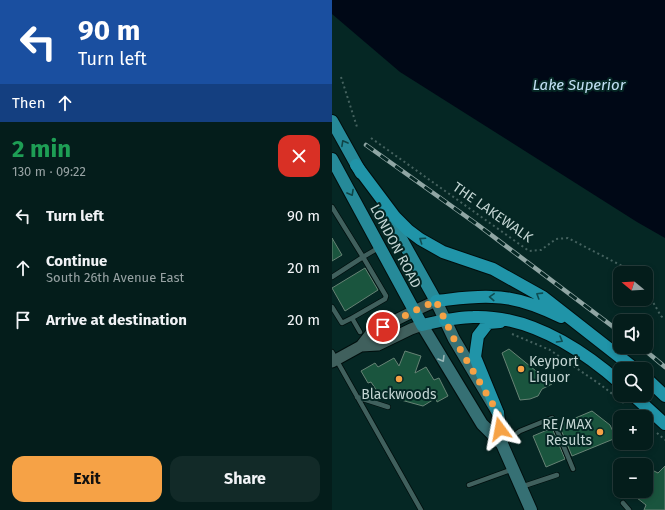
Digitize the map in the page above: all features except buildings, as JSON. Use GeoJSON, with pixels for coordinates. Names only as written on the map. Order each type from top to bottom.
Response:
{"type":"FeatureCollection","features":[{"type":"Feature","properties":{"kind":"highway","name":"LONDON ROAD"},"geometry":{"type":"LineString","coordinates":[[332,121],[356,165],[382,205],[436,301]]}},
{"type":"Feature","properties":{"kind":"highway","name":"LONDON ROAD"},"geometry":{"type":"LineString","coordinates":[[332,159],[422,325]]}},
{"type":"Feature","properties":{"kind":"highway"},"geometry":{"type":"LineString","coordinates":[[356,165],[396,217],[408,230],[420,239],[442,252],[492,269],[543,297],[626,362]]}},
{"type":"Feature","properties":{"kind":"highway"},"geometry":{"type":"LineString","coordinates":[[436,301],[494,296],[526,303],[554,313],[581,327]]}},
{"type":"Feature","properties":{"kind":"highway"},"geometry":{"type":"LineString","coordinates":[[422,325],[445,320],[473,317],[510,326]]}},
{"type":"Feature","properties":{"kind":"highway"},"geometry":{"type":"LineString","coordinates":[[498,413],[475,357],[478,336],[488,324],[536,328],[560,340],[606,371],[613,378]]}},
{"type":"Feature","properties":{"kind":"highway"},"geometry":{"type":"LineString","coordinates":[[653,385],[665,396]]}},
{"type":"Feature","properties":{"kind":"highway"},"geometry":{"type":"LineString","coordinates":[[632,402],[665,424]]}},
{"type":"Feature","properties":{"kind":"main road","name":"LONDON ROAD"},"geometry":{"type":"LineString","coordinates":[[436,301],[454,339],[498,413],[502,444],[531,510]]}},
{"type":"Feature","properties":{"kind":"main road","name":"LONDON ROAD"},"geometry":{"type":"LineString","coordinates":[[422,325],[482,424],[502,444]]}},
{"type":"Feature","properties":{"kind":"street"},"geometry":{"type":"LineString","coordinates":[[361,346],[372,332],[436,301]]}},
{"type":"Feature","properties":{"kind":"street"},"geometry":{"type":"LineString","coordinates":[[333,358],[361,346],[378,345],[422,325]]}},
{"type":"Feature","properties":{"kind":"lane"},"geometry":{"type":"LineString","coordinates":[[332,207],[386,296],[385,299],[342,324],[332,307]]}},
{"type":"Feature","properties":{"kind":"lane"},"geometry":{"type":"LineString","coordinates":[[332,277],[380,247]]}},
{"type":"Feature","properties":{"kind":"lane"},"geometry":{"type":"LineString","coordinates":[[352,318],[360,332]]}},
{"type":"Feature","properties":{"kind":"lane"},"geometry":{"type":"LineString","coordinates":[[333,358],[357,397],[421,510]]}},
{"type":"Feature","properties":{"kind":"lane"},"geometry":{"type":"LineString","coordinates":[[357,397],[388,407]]}},
{"type":"Feature","properties":{"kind":"lane"},"geometry":{"type":"LineString","coordinates":[[502,444],[520,431],[552,418],[573,469]]}},
{"type":"Feature","properties":{"kind":"lane"},"geometry":{"type":"LineString","coordinates":[[469,486],[512,469]]}},
{"type":"Feature","properties":{"kind":"lane"},"geometry":{"type":"LineString","coordinates":[[521,487],[557,475]]}},
{"type":"Feature","properties":{"kind":"lane"},"geometry":{"type":"LineString","coordinates":[[623,503],[629,510]]}},
{"type":"Feature","properties":{"kind":"path"},"geometry":{"type":"LineString","coordinates":[[341,77],[357,128]]}},
{"type":"Feature","properties":{"kind":"path","name":"THE LAKEWALK"},"geometry":{"type":"LineString","coordinates":[[371,138],[529,251],[541,250],[556,239],[568,238],[622,266]]}},
{"type":"Feature","properties":{"kind":"path"},"geometry":{"type":"LineString","coordinates":[[653,302],[661,316],[665,319]]}},
{"type":"Feature","properties":{"kind":"path"},"geometry":{"type":"LineString","coordinates":[[510,326],[613,391]]}},
{"type":"Feature","properties":{"kind":"water","name":"Lake Superior"},"geometry":{"type":"Polygon","coordinates":[[[332,0],[665,0],[665,238],[637,222],[400,72],[332,14],[332,0]]]}},
{"type":"Feature","properties":{"kind":"railway"},"geometry":{"type":"LineString","coordinates":[[366,145],[478,225],[613,327]]}},
{"type":"Feature","properties":{"kind":"railway"},"geometry":{"type":"LineString","coordinates":[[649,354],[665,367]]}},
{"type":"Feature","properties":{"kind":"place","name":"Keyport Liquor"},"geometry":{"type":"Point","coordinates":[521,369]}},
{"type":"Feature","properties":{"kind":"place","name":"Blackwoods"},"geometry":{"type":"Point","coordinates":[399,379]}},
{"type":"Feature","properties":{"kind":"place","name":"RE/MAX Results"},"geometry":{"type":"Point","coordinates":[600,432]}},
{"type":"Feature","properties":{"kind":"route"},"geometry":{"type":"LineString","coordinates":[[383,327],[436,301],[454,339],[498,413],[500,429]]}}]}
